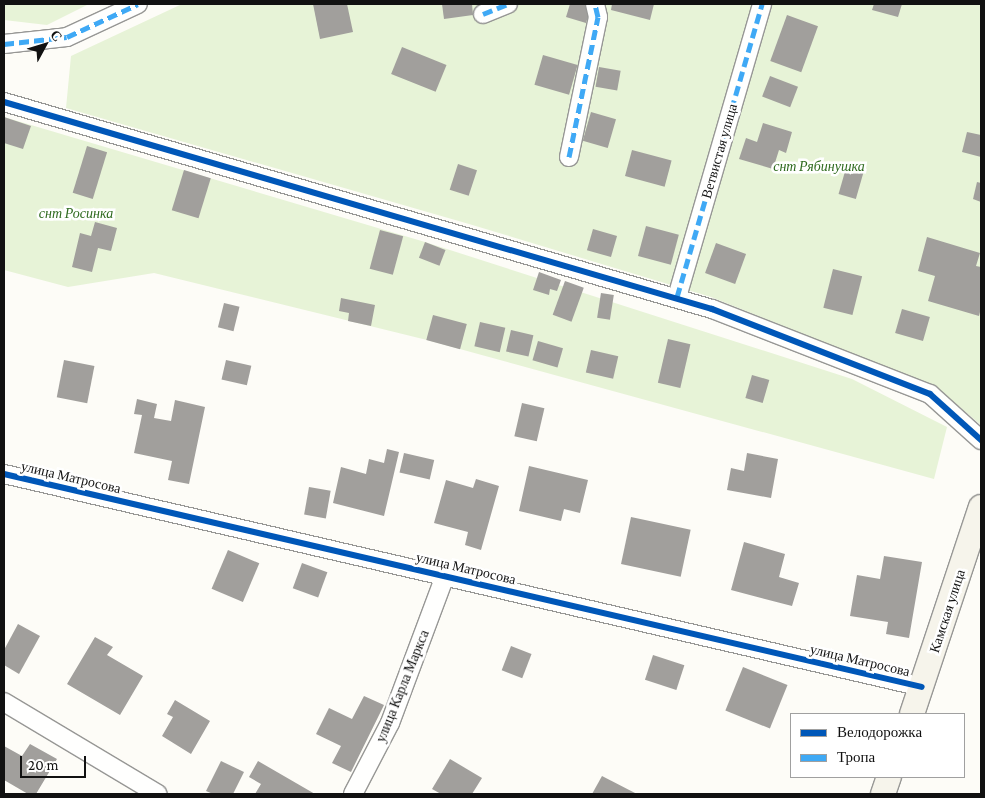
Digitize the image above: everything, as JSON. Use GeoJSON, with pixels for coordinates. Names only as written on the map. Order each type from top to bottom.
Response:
{"type":"FeatureCollection","features":[{"type":"Feature","properties":{"kind":"street"},"geometry":{"type":"LineString","coordinates":[[4,44],[67,37],[138,4]]}},
{"type":"Feature","properties":{"kind":"street"},"geometry":{"type":"LineString","coordinates":[[483,14],[508,4]]}},
{"type":"Feature","properties":{"kind":"street"},"geometry":{"type":"LineString","coordinates":[[569,157],[598,17],[595,4]]}},
{"type":"Feature","properties":{"kind":"street","name":"Ветвистая улица"},"geometry":{"type":"LineString","coordinates":[[677,298],[762,4]]}},
{"type":"Feature","properties":{"kind":"street"},"geometry":{"type":"LineString","coordinates":[[4,102],[712,309],[930,394],[981,440]]}},
{"type":"Feature","properties":{"kind":"street","name":"улица Матросова"},"geometry":{"type":"LineString","coordinates":[[4,474],[922,687]]}},
{"type":"Feature","properties":{"kind":"street","name":"Камская улица"},"geometry":{"type":"LineString","coordinates":[[912,713],[981,507]]}},
{"type":"Feature","properties":{"kind":"street","name":"улица Карла Маркса"},"geometry":{"type":"LineString","coordinates":[[353,794],[390,723],[445,576]]}},
{"type":"Feature","properties":{"kind":"street"},"geometry":{"type":"LineString","coordinates":[[4,702],[158,794]]}},
{"type":"Feature","properties":{"kind":"street"},"geometry":{"type":"LineString","coordinates":[[882,794],[889,778]]}},
{"type":"Feature","properties":{"kind":"green space"},"geometry":{"type":"Polygon","coordinates":[[[4,4],[89,4],[47,25],[4,20],[4,4]]]}},
{"type":"Feature","properties":{"kind":"green space","name":"снт Рябинушка"},"geometry":{"type":"Polygon","coordinates":[[[182,4],[981,4],[981,425],[936,387],[711,297],[469,224],[66,108],[71,56],[182,4]]]}},
{"type":"Feature","properties":{"kind":"green space","name":"снт Росинка"},"geometry":{"type":"Polygon","coordinates":[[[4,117],[425,242],[852,379],[947,427],[934,479],[427,340],[154,273],[68,287],[4,270],[4,117]]]}},
{"type":"Feature","properties":{"kind":"building"},"geometry":{"type":"Polygon","coordinates":[[[313,4],[347,4],[353,32],[320,39],[313,4]]]}},
{"type":"Feature","properties":{"kind":"building"},"geometry":{"type":"Polygon","coordinates":[[[442,4],[472,4],[473,15],[444,19],[442,4]]]}},
{"type":"Feature","properties":{"kind":"building"},"geometry":{"type":"Polygon","coordinates":[[[570,4],[592,4],[586,23],[566,17],[570,4]]]}},
{"type":"Feature","properties":{"kind":"building"},"geometry":{"type":"Polygon","coordinates":[[[612,4],[654,4],[650,20],[611,10],[612,4]]]}},
{"type":"Feature","properties":{"kind":"building"},"geometry":{"type":"Polygon","coordinates":[[[874,4],[902,4],[898,17],[872,10],[874,4]]]}},
{"type":"Feature","properties":{"kind":"building"},"geometry":{"type":"Polygon","coordinates":[[[787,15],[818,26],[801,72],[770,61],[787,15]]]}},
{"type":"Feature","properties":{"kind":"building"},"geometry":{"type":"Polygon","coordinates":[[[402,47],[447,65],[436,92],[391,74],[402,47]]]}},
{"type":"Feature","properties":{"kind":"building"},"geometry":{"type":"Polygon","coordinates":[[[543,55],[578,65],[569,95],[534,85],[543,55]]]}},
{"type":"Feature","properties":{"kind":"building"},"geometry":{"type":"Polygon","coordinates":[[[599,67],[621,71],[617,91],[596,87],[599,67]]]}},
{"type":"Feature","properties":{"kind":"building"},"geometry":{"type":"Polygon","coordinates":[[[770,76],[798,87],[790,107],[762,97],[770,76]]]}},
{"type":"Feature","properties":{"kind":"building"},"geometry":{"type":"Polygon","coordinates":[[[591,112],[616,119],[608,148],[583,141],[591,112]]]}},
{"type":"Feature","properties":{"kind":"building"},"geometry":{"type":"Polygon","coordinates":[[[4,117],[31,126],[23,149],[4,143],[4,117]]]}},
{"type":"Feature","properties":{"kind":"building"},"geometry":{"type":"Polygon","coordinates":[[[763,123],[792,132],[786,153],[779,150],[773,169],[739,159],[746,138],[757,142],[763,123]]]}},
{"type":"Feature","properties":{"kind":"building"},"geometry":{"type":"Polygon","coordinates":[[[967,132],[981,135],[981,157],[962,152],[967,132]]]}},
{"type":"Feature","properties":{"kind":"building"},"geometry":{"type":"Polygon","coordinates":[[[87,146],[107,152],[93,199],[73,193],[87,146]]]}},
{"type":"Feature","properties":{"kind":"building"},"geometry":{"type":"Polygon","coordinates":[[[632,150],[672,161],[665,187],[625,176],[632,150]]]}},
{"type":"Feature","properties":{"kind":"building"},"geometry":{"type":"Polygon","coordinates":[[[458,164],[477,170],[469,196],[450,190],[458,164]]]}},
{"type":"Feature","properties":{"kind":"building"},"geometry":{"type":"Polygon","coordinates":[[[846,168],[863,173],[856,199],[839,194],[846,168]]]}},
{"type":"Feature","properties":{"kind":"building"},"geometry":{"type":"Polygon","coordinates":[[[184,170],[211,178],[198,218],[172,210],[184,170]]]}},
{"type":"Feature","properties":{"kind":"building"},"geometry":{"type":"Polygon","coordinates":[[[977,182],[981,183],[981,202],[973,199],[977,182]]]}},
{"type":"Feature","properties":{"kind":"building"},"geometry":{"type":"Polygon","coordinates":[[[95,222],[117,228],[111,251],[98,248],[92,272],[72,267],[80,233],[91,236],[95,222]]]}},
{"type":"Feature","properties":{"kind":"building"},"geometry":{"type":"Polygon","coordinates":[[[646,226],[679,235],[671,265],[638,256],[646,226]]]}},
{"type":"Feature","properties":{"kind":"building"},"geometry":{"type":"Polygon","coordinates":[[[593,229],[617,236],[611,257],[587,250],[593,229]]]}},
{"type":"Feature","properties":{"kind":"building"},"geometry":{"type":"Polygon","coordinates":[[[380,230],[403,236],[393,275],[370,269],[380,230]]]}},
{"type":"Feature","properties":{"kind":"building"},"geometry":{"type":"Polygon","coordinates":[[[927,237],[980,253],[976,266],[981,267],[981,308],[979,316],[928,301],[935,276],[918,271],[927,237]]]}},
{"type":"Feature","properties":{"kind":"building"},"geometry":{"type":"Polygon","coordinates":[[[425,242],[446,250],[439,266],[419,258],[425,242]]]}},
{"type":"Feature","properties":{"kind":"building"},"geometry":{"type":"Polygon","coordinates":[[[716,243],[746,254],[735,284],[705,273],[716,243]]]}},
{"type":"Feature","properties":{"kind":"building"},"geometry":{"type":"Polygon","coordinates":[[[833,269],[862,276],[852,315],[823,308],[833,269]]]}},
{"type":"Feature","properties":{"kind":"building"},"geometry":{"type":"Polygon","coordinates":[[[539,272],[561,280],[557,291],[550,289],[549,295],[533,290],[539,272]]]}},
{"type":"Feature","properties":{"kind":"building"},"geometry":{"type":"Polygon","coordinates":[[[565,281],[584,288],[571,322],[553,315],[565,281]]]}},
{"type":"Feature","properties":{"kind":"building"},"geometry":{"type":"Polygon","coordinates":[[[601,293],[614,295],[610,320],[597,318],[601,293]]]}},
{"type":"Feature","properties":{"kind":"building"},"geometry":{"type":"Polygon","coordinates":[[[341,298],[375,305],[371,326],[348,321],[349,313],[339,311],[341,298]]]}},
{"type":"Feature","properties":{"kind":"building"},"geometry":{"type":"Polygon","coordinates":[[[224,303],[240,307],[233,331],[218,327],[224,303]]]}},
{"type":"Feature","properties":{"kind":"building"},"geometry":{"type":"Polygon","coordinates":[[[902,309],[930,317],[923,341],[895,333],[902,309]]]}},
{"type":"Feature","properties":{"kind":"building"},"geometry":{"type":"Polygon","coordinates":[[[433,315],[467,324],[460,349],[426,340],[433,315]]]}},
{"type":"Feature","properties":{"kind":"building"},"geometry":{"type":"Polygon","coordinates":[[[480,322],[505,328],[500,352],[474,346],[480,322]]]}},
{"type":"Feature","properties":{"kind":"building"},"geometry":{"type":"Polygon","coordinates":[[[511,330],[533,335],[528,357],[506,351],[511,330]]]}},
{"type":"Feature","properties":{"kind":"building"},"geometry":{"type":"Polygon","coordinates":[[[668,339],[690,344],[680,388],[658,383],[668,339]]]}},
{"type":"Feature","properties":{"kind":"building"},"geometry":{"type":"Polygon","coordinates":[[[538,341],[563,348],[557,367],[532,360],[538,341]]]}},
{"type":"Feature","properties":{"kind":"building"},"geometry":{"type":"Polygon","coordinates":[[[591,350],[618,356],[613,379],[586,372],[591,350]]]}},
{"type":"Feature","properties":{"kind":"building"},"geometry":{"type":"Polygon","coordinates":[[[64,360],[94,366],[87,403],[57,397],[64,360]]]}},
{"type":"Feature","properties":{"kind":"building"},"geometry":{"type":"Polygon","coordinates":[[[226,360],[251,366],[247,385],[222,379],[226,360]]]}},
{"type":"Feature","properties":{"kind":"building"},"geometry":{"type":"Polygon","coordinates":[[[752,375],[769,380],[763,403],[745,398],[752,375]]]}},
{"type":"Feature","properties":{"kind":"building"},"geometry":{"type":"Polygon","coordinates":[[[137,399],[157,404],[154,418],[171,421],[175,400],[205,407],[189,484],[168,480],[172,461],[134,453],[142,415],[134,414],[137,399]]]}},
{"type":"Feature","properties":{"kind":"building"},"geometry":{"type":"Polygon","coordinates":[[[522,403],[544,408],[537,441],[514,436],[522,403]]]}},
{"type":"Feature","properties":{"kind":"building"},"geometry":{"type":"Polygon","coordinates":[[[387,449],[399,452],[384,516],[333,503],[341,467],[366,474],[369,459],[384,463],[387,449]]]}},
{"type":"Feature","properties":{"kind":"building"},"geometry":{"type":"Polygon","coordinates":[[[404,453],[434,460],[430,479],[400,472],[404,453]]]}},
{"type":"Feature","properties":{"kind":"building"},"geometry":{"type":"Polygon","coordinates":[[[747,453],[778,459],[771,498],[727,490],[731,468],[744,471],[747,453]]]}},
{"type":"Feature","properties":{"kind":"building"},"geometry":{"type":"Polygon","coordinates":[[[529,466],[588,480],[580,513],[564,509],[561,521],[519,511],[529,466]]]}},
{"type":"Feature","properties":{"kind":"building"},"geometry":{"type":"Polygon","coordinates":[[[476,479],[499,486],[481,550],[465,545],[468,532],[434,523],[446,480],[473,488],[476,479]]]}},
{"type":"Feature","properties":{"kind":"building"},"geometry":{"type":"Polygon","coordinates":[[[309,487],[331,491],[326,518],[304,515],[309,487]]]}},
{"type":"Feature","properties":{"kind":"building"},"geometry":{"type":"Polygon","coordinates":[[[631,517],[691,530],[681,577],[621,564],[631,517]]]}},
{"type":"Feature","properties":{"kind":"building"},"geometry":{"type":"Polygon","coordinates":[[[744,542],[785,554],[779,577],[799,583],[792,606],[731,590],[744,542]]]}},
{"type":"Feature","properties":{"kind":"building"},"geometry":{"type":"Polygon","coordinates":[[[228,550],[259,563],[243,602],[212,589],[228,550]]]}},
{"type":"Feature","properties":{"kind":"building"},"geometry":{"type":"Polygon","coordinates":[[[884,556],[922,562],[909,638],[886,634],[888,622],[850,616],[857,575],[880,579],[884,556]]]}},
{"type":"Feature","properties":{"kind":"building"},"geometry":{"type":"Polygon","coordinates":[[[302,563],[327,572],[318,598],[293,588],[302,563]]]}},
{"type":"Feature","properties":{"kind":"building"},"geometry":{"type":"Polygon","coordinates":[[[18,624],[40,636],[19,674],[4,665],[4,650],[18,624]]]}},
{"type":"Feature","properties":{"kind":"building"},"geometry":{"type":"Polygon","coordinates":[[[95,637],[113,647],[107,655],[143,676],[120,715],[67,684],[95,637]]]}},
{"type":"Feature","properties":{"kind":"building"},"geometry":{"type":"Polygon","coordinates":[[[511,646],[532,654],[522,678],[502,670],[511,646]]]}},
{"type":"Feature","properties":{"kind":"building"},"geometry":{"type":"Polygon","coordinates":[[[653,655],[684,665],[676,690],[645,680],[653,655]]]}},
{"type":"Feature","properties":{"kind":"building"},"geometry":{"type":"Polygon","coordinates":[[[743,667],[788,685],[770,729],[725,711],[743,667]]]}},
{"type":"Feature","properties":{"kind":"building"},"geometry":{"type":"Polygon","coordinates":[[[364,696],[384,705],[351,772],[332,763],[341,746],[316,734],[329,708],[352,719],[364,696]]]}},
{"type":"Feature","properties":{"kind":"building"},"geometry":{"type":"Polygon","coordinates":[[[175,700],[210,721],[191,754],[162,736],[173,717],[167,714],[175,700]]]}},
{"type":"Feature","properties":{"kind":"building"},"geometry":{"type":"Polygon","coordinates":[[[30,744],[57,759],[36,794],[28,794],[4,780],[4,746],[22,756],[30,744]]]}},
{"type":"Feature","properties":{"kind":"building"},"geometry":{"type":"Polygon","coordinates":[[[450,759],[482,778],[472,794],[441,794],[432,789],[450,759]]]}},
{"type":"Feature","properties":{"kind":"building"},"geometry":{"type":"Polygon","coordinates":[[[221,761],[244,772],[233,794],[213,794],[206,791],[221,761]]]}},
{"type":"Feature","properties":{"kind":"building"},"geometry":{"type":"Polygon","coordinates":[[[258,761],[315,794],[255,794],[261,784],[249,777],[258,761]]]}},
{"type":"Feature","properties":{"kind":"building"},"geometry":{"type":"Polygon","coordinates":[[[602,776],[637,794],[592,794],[602,776]]]}},
{"type":"Feature","properties":{"kind":"marked path"},"geometry":{"type":"LineString","coordinates":[[4,44],[67,37],[138,4]]}},
{"type":"Feature","properties":{"kind":"marked path"},"geometry":{"type":"LineString","coordinates":[[483,14],[508,4]]}},
{"type":"Feature","properties":{"kind":"marked path"},"geometry":{"type":"LineString","coordinates":[[569,157],[598,17],[595,4]]}},
{"type":"Feature","properties":{"kind":"marked path"},"geometry":{"type":"LineString","coordinates":[[677,297],[762,4]]}},
{"type":"Feature","properties":{"kind":"cycle path"},"geometry":{"type":"LineString","coordinates":[[4,102],[712,309],[930,394],[981,440]]}},
{"type":"Feature","properties":{"kind":"cycle path"},"geometry":{"type":"LineString","coordinates":[[4,474],[922,687]]}}]}
